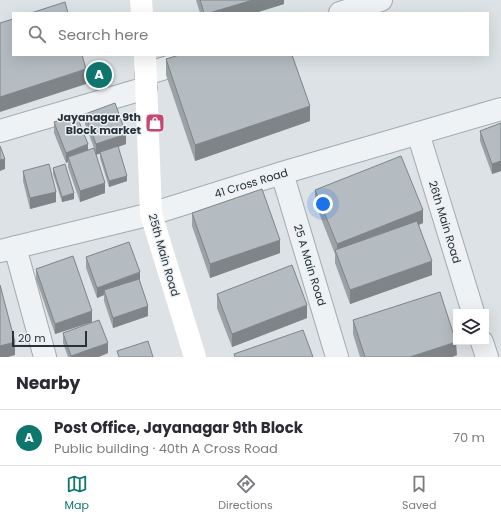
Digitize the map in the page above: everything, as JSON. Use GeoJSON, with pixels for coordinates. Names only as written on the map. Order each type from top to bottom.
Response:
{"type":"FeatureCollection","features":[{"type":"Feature","properties":{"kind":"street"},"geometry":{"type":"LineString","coordinates":[[141,0],[142,12]]}},
{"type":"Feature","properties":{"kind":"street"},"geometry":{"type":"LineString","coordinates":[[343,12],[381,0]]}},
{"type":"Feature","properties":{"kind":"street"},"geometry":{"type":"LineString","coordinates":[[0,131],[145,72],[202,56]]}},
{"type":"Feature","properties":{"kind":"street","name":"25th Main Road"},"geometry":{"type":"LineString","coordinates":[[145,72],[151,214],[195,357]]}},
{"type":"Feature","properties":{"kind":"street","name":"41 Cross Road"},"geometry":{"type":"LineString","coordinates":[[7,249],[151,214],[282,173],[501,109]]}},
{"type":"Feature","properties":{"kind":"street","name":"26th Main Road"},"geometry":{"type":"LineString","coordinates":[[418,133],[472,309]]}},
{"type":"Feature","properties":{"kind":"street","name":"25 A Main Road"},"geometry":{"type":"LineString","coordinates":[[282,173],[337,357]]}},
{"type":"Feature","properties":{"kind":"street"},"geometry":{"type":"LineString","coordinates":[[7,249],[45,357]]}},
{"type":"Feature","properties":{"kind":"street"},"geometry":{"type":"LineString","coordinates":[[483,345],[487,357]]}},
{"type":"Feature","properties":{"kind":"building"},"geometry":{"type":"Polygon","coordinates":[[[200,0],[253,0],[212,12],[204,12],[200,0]]]}},
{"type":"Feature","properties":{"kind":"building"},"geometry":{"type":"Polygon","coordinates":[[[65,2],[68,12],[34,12],[65,2]]]}},
{"type":"Feature","properties":{"kind":"building"},"geometry":{"type":"Polygon","coordinates":[[[12,19],[12,56],[82,56],[86,69],[0,97],[0,23],[12,19]]]}},
{"type":"Feature","properties":{"kind":"building"},"geometry":{"type":"Polygon","coordinates":[[[176,56],[292,56],[310,106],[195,145],[166,59],[176,56]]]}},
{"type":"Feature","properties":{"kind":"building"},"geometry":{"type":"Polygon","coordinates":[[[115,103],[126,134],[96,144],[85,114],[115,103]]]}},
{"type":"Feature","properties":{"kind":"building"},"geometry":{"type":"Polygon","coordinates":[[[76,114],[88,144],[66,153],[54,122],[76,114]]]}},
{"type":"Feature","properties":{"kind":"building"},"geometry":{"type":"Polygon","coordinates":[[[501,123],[501,161],[492,164],[480,131],[501,123]]]}},
{"type":"Feature","properties":{"kind":"building"},"geometry":{"type":"Polygon","coordinates":[[[0,146],[5,159],[0,160],[0,146]]]}},
{"type":"Feature","properties":{"kind":"building"},"geometry":{"type":"Polygon","coordinates":[[[118,146],[127,176],[109,181],[100,152],[118,146]]]}},
{"type":"Feature","properties":{"kind":"building"},"geometry":{"type":"Polygon","coordinates":[[[94,148],[105,183],[80,191],[68,157],[94,148]]]}},
{"type":"Feature","properties":{"kind":"building"},"geometry":{"type":"Polygon","coordinates":[[[401,156],[423,210],[337,244],[315,190],[401,156]]]}},
{"type":"Feature","properties":{"kind":"building"},"geometry":{"type":"Polygon","coordinates":[[[49,164],[56,192],[30,198],[23,171],[49,164]]]}},
{"type":"Feature","properties":{"kind":"building"},"geometry":{"type":"Polygon","coordinates":[[[65,164],[74,193],[62,197],[53,168],[65,164]]]}},
{"type":"Feature","properties":{"kind":"building"},"geometry":{"type":"Polygon","coordinates":[[[262,189],[280,240],[210,264],[192,213],[262,189]]]}},
{"type":"Feature","properties":{"kind":"building"},"geometry":{"type":"Polygon","coordinates":[[[417,221],[432,261],[350,290],[335,250],[417,221]]]}},
{"type":"Feature","properties":{"kind":"building"},"geometry":{"type":"Polygon","coordinates":[[[129,242],[140,272],[97,288],[86,257],[129,242]]]}},
{"type":"Feature","properties":{"kind":"building"},"geometry":{"type":"Polygon","coordinates":[[[73,256],[92,311],[55,324],[36,269],[73,256]]]}},
{"type":"Feature","properties":{"kind":"building"},"geometry":{"type":"Polygon","coordinates":[[[292,265],[307,305],[232,334],[217,294],[292,265]]]}},
{"type":"Feature","properties":{"kind":"building"},"geometry":{"type":"Polygon","coordinates":[[[139,279],[148,306],[113,318],[104,290],[139,279]]]}},
{"type":"Feature","properties":{"kind":"building"},"geometry":{"type":"Polygon","coordinates":[[[0,285],[15,342],[0,346],[0,285]]]}},
{"type":"Feature","properties":{"kind":"building"},"geometry":{"type":"Polygon","coordinates":[[[440,292],[453,333],[453,343],[410,357],[365,357],[353,320],[440,292]]]}},
{"type":"Feature","properties":{"kind":"building"},"geometry":{"type":"Polygon","coordinates":[[[99,320],[108,343],[71,356],[63,333],[99,320]]]}},
{"type":"Feature","properties":{"kind":"building"},"geometry":{"type":"Polygon","coordinates":[[[303,330],[313,357],[235,357],[234,354],[303,330]]]}},
{"type":"Feature","properties":{"kind":"building"},"geometry":{"type":"Polygon","coordinates":[[[148,341],[153,357],[119,357],[117,351],[148,341]]]}},
{"type":"Feature","properties":{"kind":"place","name":"Post Office, Jayanagar 9th Block"},"geometry":{"type":"Point","coordinates":[99,75]}},
{"type":"Feature","properties":{"kind":"place","name":"Jayanagar 9th Block market"},"geometry":{"type":"Point","coordinates":[155,123]}}]}
